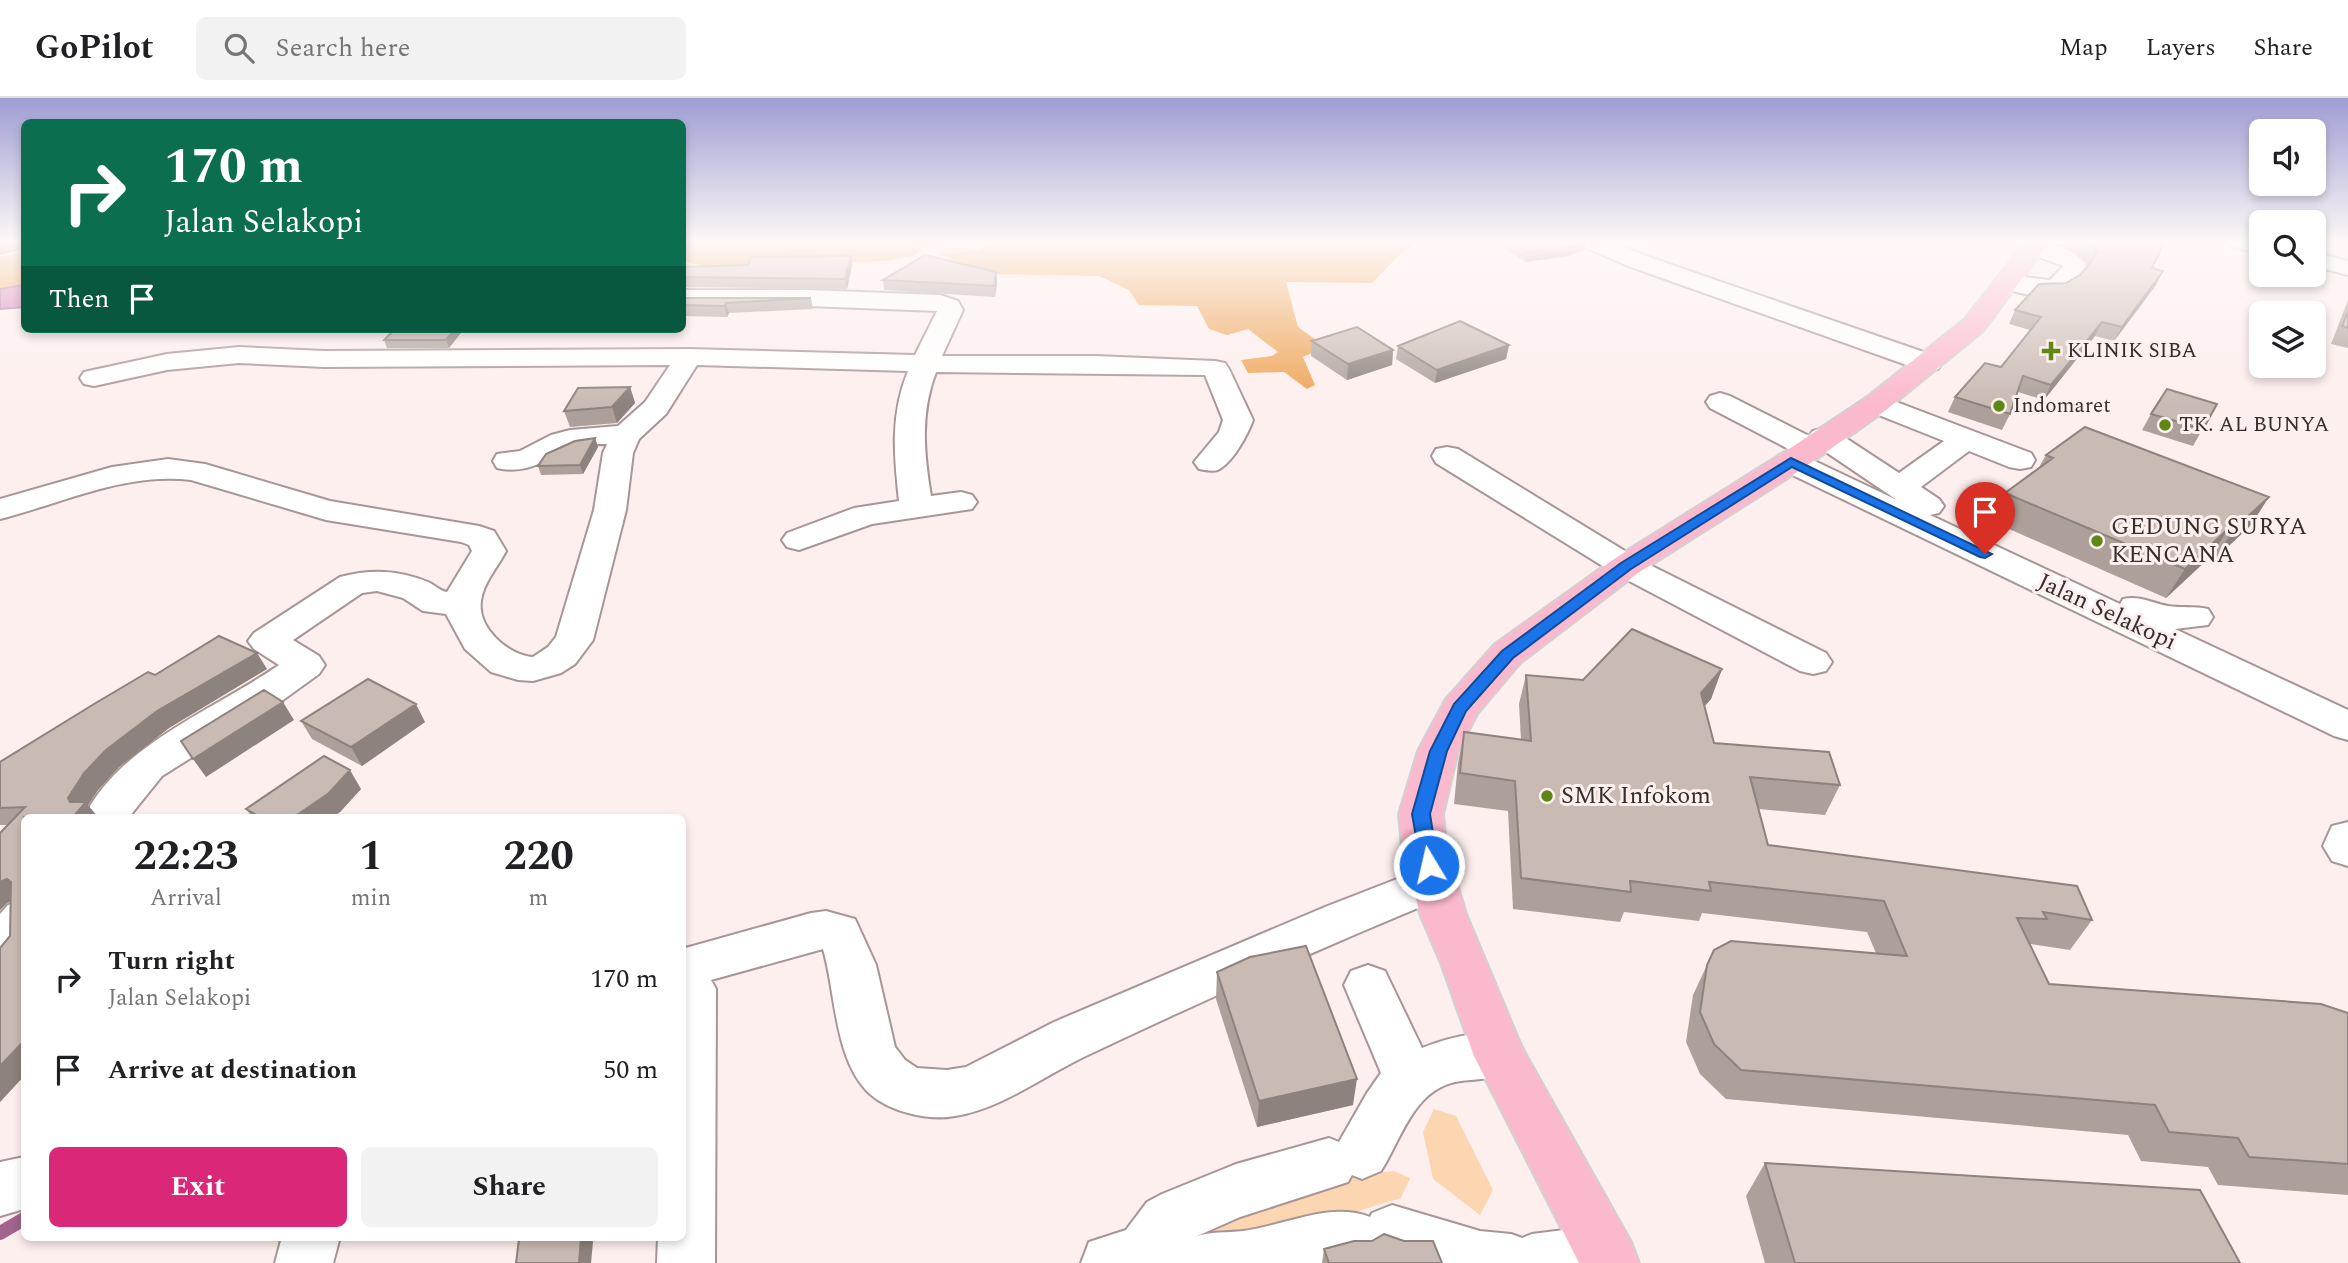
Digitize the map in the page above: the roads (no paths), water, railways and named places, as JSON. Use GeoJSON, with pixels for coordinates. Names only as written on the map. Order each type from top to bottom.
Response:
{"type":"FeatureCollection","features":[{"type":"Feature","properties":{"kind":"main road"},"geometry":{"type":"LineString","coordinates":[[1605,1253],[1500,1056],[1433,883],[1424,846],[1421,814],[1438,751],[1460,708],[1507,654],[1626,566],[1876,404],[1974,325],[1997,295]]}},
{"type":"Feature","properties":{"kind":"street"},"geometry":{"type":"LineString","coordinates":[[1735,295],[1928,363]]}},
{"type":"Feature","properties":{"kind":"street"},"geometry":{"type":"LineString","coordinates":[[686,298],[808,298],[947,304],[950,310],[917,388],[909,422],[916,508]]}},
{"type":"Feature","properties":{"kind":"street"},"geometry":{"type":"LineString","coordinates":[[519,357],[538,333]]}},
{"type":"Feature","properties":{"kind":"street"},"geometry":{"type":"LineString","coordinates":[[628,358],[647,333]]}},
{"type":"Feature","properties":{"kind":"street"},"geometry":{"type":"LineString","coordinates":[[94,378],[155,363],[220,356],[324,359],[689,357],[1211,368],[1218,374],[1238,419],[1233,434],[1210,462]]}},
{"type":"Feature","properties":{"kind":"street"},"geometry":{"type":"LineString","coordinates":[[0,509],[131,472],[168,468],[194,471],[308,507],[467,533],[482,538],[489,551],[463,599],[465,617],[480,645],[503,663],[531,670],[552,665],[565,655],[574,640],[610,510],[618,453],[626,435],[656,408],[689,357]]}},
{"type":"Feature","properties":{"kind":"street"},"geometry":{"type":"LineString","coordinates":[[1720,402],[1808,449],[1900,487],[1939,513],[2139,608],[2159,616],[2179,619],[2195,617]]}},
{"type":"Feature","properties":{"kind":"street"},"geometry":{"type":"LineString","coordinates":[[1876,404],[2020,460]]}},
{"type":"Feature","properties":{"kind":"street"},"geometry":{"type":"LineString","coordinates":[[508,461],[538,457],[567,439],[626,435]]}},
{"type":"Feature","properties":{"kind":"street"},"geometry":{"type":"LineString","coordinates":[[1900,487],[1967,438]]}},
{"type":"Feature","properties":{"kind":"street","name":"Jalan Selakopi"},"geometry":{"type":"LineString","coordinates":[[1808,449],[2348,726]]}},
{"type":"Feature","properties":{"kind":"street"},"geometry":{"type":"LineString","coordinates":[[1447,456],[1626,566],[1813,662]]}},
{"type":"Feature","properties":{"kind":"street"},"geometry":{"type":"LineString","coordinates":[[799,540],[866,515],[961,502]]}},
{"type":"Feature","properties":{"kind":"street"},"geometry":{"type":"LineString","coordinates":[[107,814],[147,766],[269,691],[306,665],[267,641],[352,584],[378,580],[416,590],[436,603],[463,604]]}},
{"type":"Feature","properties":{"kind":"street"},"geometry":{"type":"LineString","coordinates":[[2348,838],[2345,846],[2348,849]]}},
{"type":"Feature","properties":{"kind":"street"},"geometry":{"type":"LineString","coordinates":[[686,1263],[687,979],[811,932],[838,932],[847,948],[871,1048],[886,1075],[911,1090],[933,1094],[966,1091],[1004,1074],[1056,1045],[1367,909],[1433,883]]}},
{"type":"Feature","properties":{"kind":"street"},"geometry":{"type":"LineString","coordinates":[[0,949],[21,922]]}},
{"type":"Feature","properties":{"kind":"street"},"geometry":{"type":"LineString","coordinates":[[1368,985],[1410,1079]]}},
{"type":"Feature","properties":{"kind":"street"},"geometry":{"type":"LineString","coordinates":[[1145,1260],[1167,1222],[1182,1213],[1236,1191],[1345,1158],[1382,1121],[1393,1098],[1410,1079],[1432,1065],[1465,1056],[1500,1056]]}},
{"type":"Feature","properties":{"kind":"street"},"geometry":{"type":"LineString","coordinates":[[0,1189],[21,1184]]}},
{"type":"Feature","properties":{"kind":"street"},"geometry":{"type":"LineString","coordinates":[[1202,1263],[1245,1260],[1316,1243],[1373,1236],[1480,1260],[1511,1263]]}},
{"type":"Feature","properties":{"kind":"street"},"geometry":{"type":"LineString","coordinates":[[304,1263],[310,1241]]}},
{"type":"Feature","properties":{"kind":"street"},"geometry":{"type":"LineString","coordinates":[[1532,1263],[1605,1253]]}},
{"type":"Feature","properties":{"kind":"waterway"},"geometry":{"type":"LineString","coordinates":[[0,1233],[21,1221]]}},
{"type":"Feature","properties":{"kind":"place","name":"KLINIK SIBA"},"geometry":{"type":"Point","coordinates":[2051,351]}},
{"type":"Feature","properties":{"kind":"place","name":"Indomaret"},"geometry":{"type":"Point","coordinates":[1999,406]}},
{"type":"Feature","properties":{"kind":"place","name":"TK. AL BUNYA"},"geometry":{"type":"Point","coordinates":[2165,425]}},
{"type":"Feature","properties":{"kind":"place","name":"GEDUNG SURYA KENCANA"},"geometry":{"type":"Point","coordinates":[2097,541]}},
{"type":"Feature","properties":{"kind":"place","name":"SMK Infokom"},"geometry":{"type":"Point","coordinates":[1547,796]}}]}
